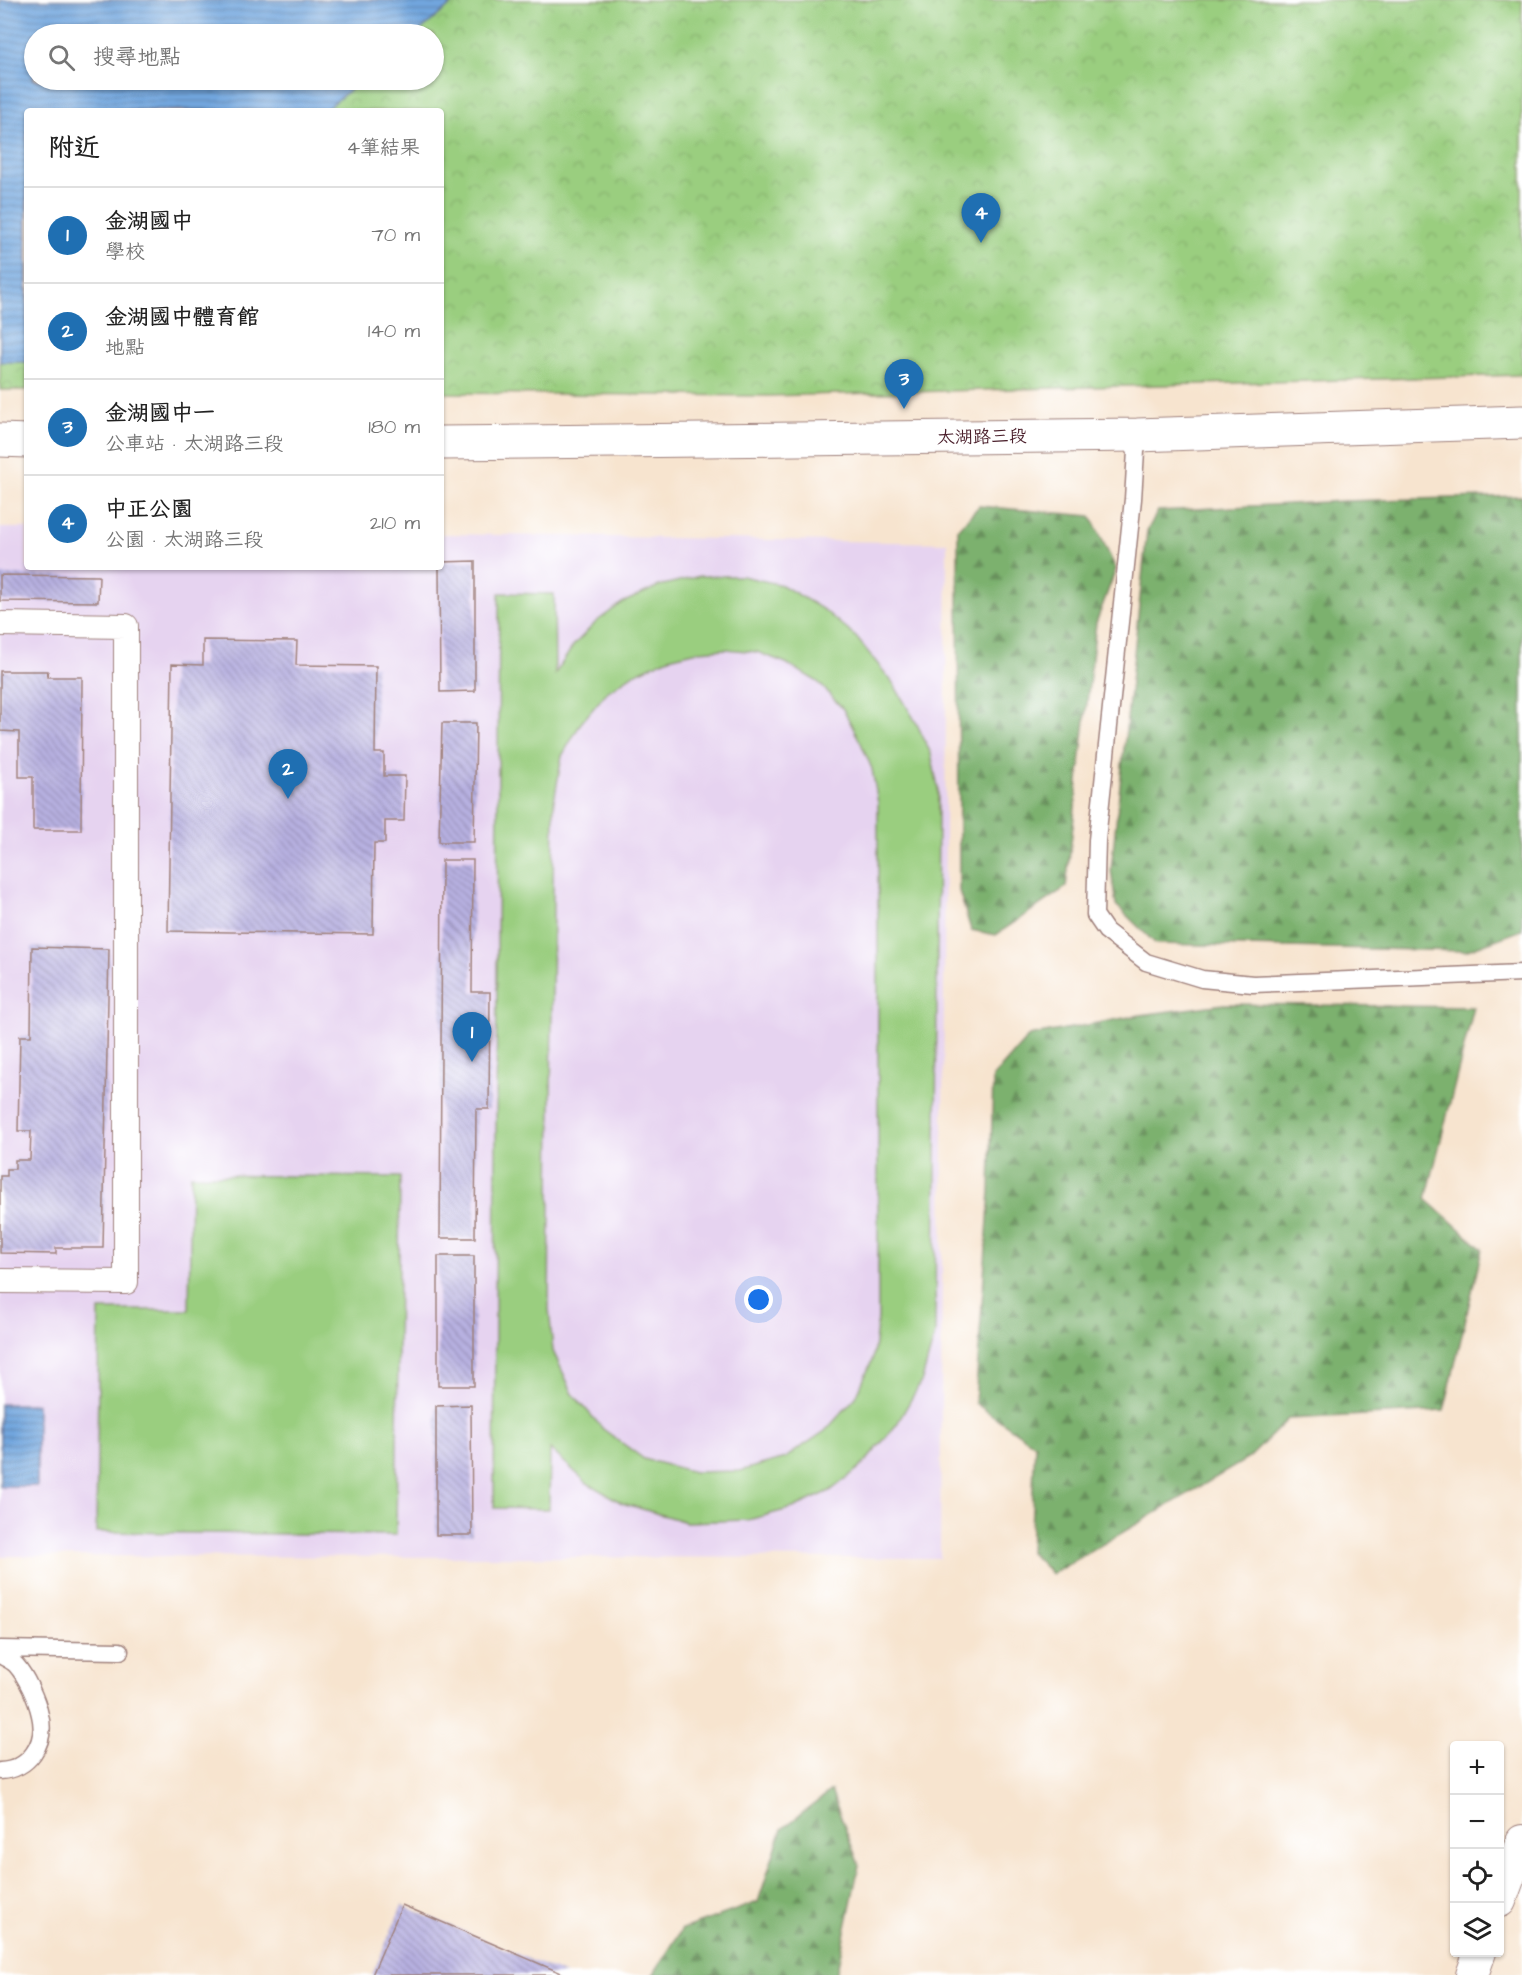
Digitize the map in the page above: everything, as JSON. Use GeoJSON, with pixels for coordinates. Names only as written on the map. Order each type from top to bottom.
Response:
{"type":"FeatureCollection","features":[{"type":"Feature","properties":{"kind":"street","name":"太湖路三段"},"geometry":{"type":"LineString","coordinates":[[444,443],[1137,435],[1522,422]]}},
{"type":"Feature","properties":{"kind":"street"},"geometry":{"type":"LineString","coordinates":[[0,440],[24,441]]}},
{"type":"Feature","properties":{"kind":"street"},"geometry":{"type":"LineString","coordinates":[[0,624],[126,626],[126,1282],[0,1281]]}},
{"type":"Feature","properties":{"kind":"street"},"geometry":{"type":"LineString","coordinates":[[1504,1890],[1522,1841]]}},
{"type":"Feature","properties":{"kind":"street"},"geometry":{"type":"LineString","coordinates":[[1472,1975],[1479,1957]]}},
{"type":"Feature","properties":{"kind":"lane"},"geometry":{"type":"LineString","coordinates":[[1137,435],[1133,499],[1097,840],[1095,915],[1106,931],[1146,962],[1202,979],[1252,984],[1522,973]]}},
{"type":"Feature","properties":{"kind":"lane"},"geometry":{"type":"LineString","coordinates":[[0,1649],[120,1651]]}},
{"type":"Feature","properties":{"kind":"lane"},"geometry":{"type":"LineString","coordinates":[[0,1655],[15,1663],[26,1681],[41,1716],[40,1741],[29,1761],[8,1771],[0,1771]]}},
{"type":"Feature","properties":{"kind":"shaded area"},"geometry":{"type":"Polygon","coordinates":[[[0,528],[24,528],[24,570],[444,570],[444,534],[947,543],[940,1558],[0,1556],[0,528]]]}},
{"type":"Feature","properties":{"kind":"green space"},"geometry":{"type":"Polygon","coordinates":[[[0,0],[1522,0],[1522,375],[768,396],[444,393],[444,108],[24,108],[24,390],[0,390],[0,0]]]}},
{"type":"Feature","properties":{"kind":"green space"},"geometry":{"type":"Polygon","coordinates":[[[1522,496],[1522,930],[1465,951],[1156,944],[1116,905],[1111,870],[1147,531],[1158,511],[1344,501],[1522,496]]]}},
{"type":"Feature","properties":{"kind":"green space"},"geometry":{"type":"Polygon","coordinates":[[[979,506],[1091,516],[1116,569],[1096,623],[1066,887],[996,935],[971,930],[959,891],[958,529],[979,506]]]}},
{"type":"Feature","properties":{"kind":"green space"},"geometry":{"type":"Polygon","coordinates":[[[700,576],[742,576],[782,585],[824,610],[856,637],[893,683],[916,722],[931,754],[938,787],[935,1334],[922,1380],[897,1424],[863,1465],[830,1491],[793,1508],[748,1520],[686,1522],[622,1503],[587,1483],[550,1449],[549,1509],[494,1508],[499,593],[554,594],[555,674],[573,646],[596,622],[622,603],[659,586],[700,576]],[[726,649],[698,651],[669,658],[634,674],[607,692],[581,723],[562,756],[554,801],[549,1308],[553,1351],[573,1394],[603,1429],[644,1459],[694,1472],[740,1471],[785,1458],[825,1431],[856,1397],[873,1358],[878,1318],[878,803],[872,769],[843,709],[818,682],[786,663],[757,652],[726,649]]]}},
{"type":"Feature","properties":{"kind":"green space"},"geometry":{"type":"Polygon","coordinates":[[[1224,1004],[1474,1007],[1426,1199],[1482,1249],[1444,1411],[1288,1419],[1249,1458],[1052,1574],[1030,1552],[1035,1445],[975,1403],[990,1191],[993,1077],[1029,1036],[1140,1015],[1224,1004]]]}},
{"type":"Feature","properties":{"kind":"green space"},"geometry":{"type":"Polygon","coordinates":[[[191,1175],[400,1177],[396,1535],[96,1532],[99,1310],[189,1310],[191,1175]]]}},
{"type":"Feature","properties":{"kind":"green space"},"geometry":{"type":"Polygon","coordinates":[[[831,1791],[859,1865],[836,1975],[653,1975],[682,1929],[758,1902],[782,1829],[831,1791]]]}},
{"type":"Feature","properties":{"kind":"water"},"geometry":{"type":"Polygon","coordinates":[[[0,0],[457,0],[428,24],[24,24],[24,90],[350,90],[328,108],[24,108],[24,362],[0,362],[0,0]]]}},
{"type":"Feature","properties":{"kind":"water"},"geometry":{"type":"Polygon","coordinates":[[[0,1404],[37,1404],[37,1486],[0,1486],[0,1404]]]}},
{"type":"Feature","properties":{"kind":"building"},"geometry":{"type":"Polygon","coordinates":[[[475,561],[475,691],[440,692],[439,570],[444,570],[444,562],[475,561]]]}},
{"type":"Feature","properties":{"kind":"building"},"geometry":{"type":"Polygon","coordinates":[[[0,575],[99,576],[98,602],[0,601],[0,575]]]}},
{"type":"Feature","properties":{"kind":"building"},"geometry":{"type":"Polygon","coordinates":[[[203,640],[297,641],[296,665],[376,666],[375,753],[384,753],[384,776],[405,776],[404,821],[385,821],[385,843],[374,843],[373,934],[168,931],[172,664],[203,665],[203,640]]]}},
{"type":"Feature","properties":{"kind":"building"},"geometry":{"type":"Polygon","coordinates":[[[0,671],[48,671],[47,677],[82,677],[81,830],[33,830],[33,777],[19,777],[19,732],[0,731],[0,671]]]}},
{"type":"Feature","properties":{"kind":"building"},"geometry":{"type":"Polygon","coordinates":[[[442,723],[476,723],[474,842],[439,842],[442,723]]]}},
{"type":"Feature","properties":{"kind":"building"},"geometry":{"type":"Polygon","coordinates":[[[442,860],[473,860],[472,992],[490,992],[489,1109],[476,1109],[475,1238],[440,1238],[442,860]]]}},
{"type":"Feature","properties":{"kind":"building"},"geometry":{"type":"Polygon","coordinates":[[[32,947],[109,949],[103,1248],[56,1248],[56,1254],[0,1253],[0,1176],[7,1176],[7,1169],[15,1169],[15,1160],[30,1160],[31,1131],[18,1131],[20,1036],[31,1036],[32,947]]]}},
{"type":"Feature","properties":{"kind":"building"},"geometry":{"type":"Polygon","coordinates":[[[438,1256],[474,1256],[474,1386],[438,1386],[438,1256]]]}},
{"type":"Feature","properties":{"kind":"building"},"geometry":{"type":"Polygon","coordinates":[[[471,1405],[472,1535],[436,1535],[436,1406],[471,1405]]]}},
{"type":"Feature","properties":{"kind":"building"},"geometry":{"type":"Polygon","coordinates":[[[402,1905],[566,1975],[372,1975],[402,1905]]]}},
{"type":"Feature","properties":{"kind":"place","name":"中正公園"},"geometry":{"type":"Point","coordinates":[981,243]}},
{"type":"Feature","properties":{"kind":"place","name":"金湖國中一"},"geometry":{"type":"Point","coordinates":[904,409]}},
{"type":"Feature","properties":{"kind":"place","name":"金湖國中體育館"},"geometry":{"type":"Point","coordinates":[288,799]}},
{"type":"Feature","properties":{"kind":"place","name":"金湖國中"},"geometry":{"type":"Point","coordinates":[472,1062]}}]}
